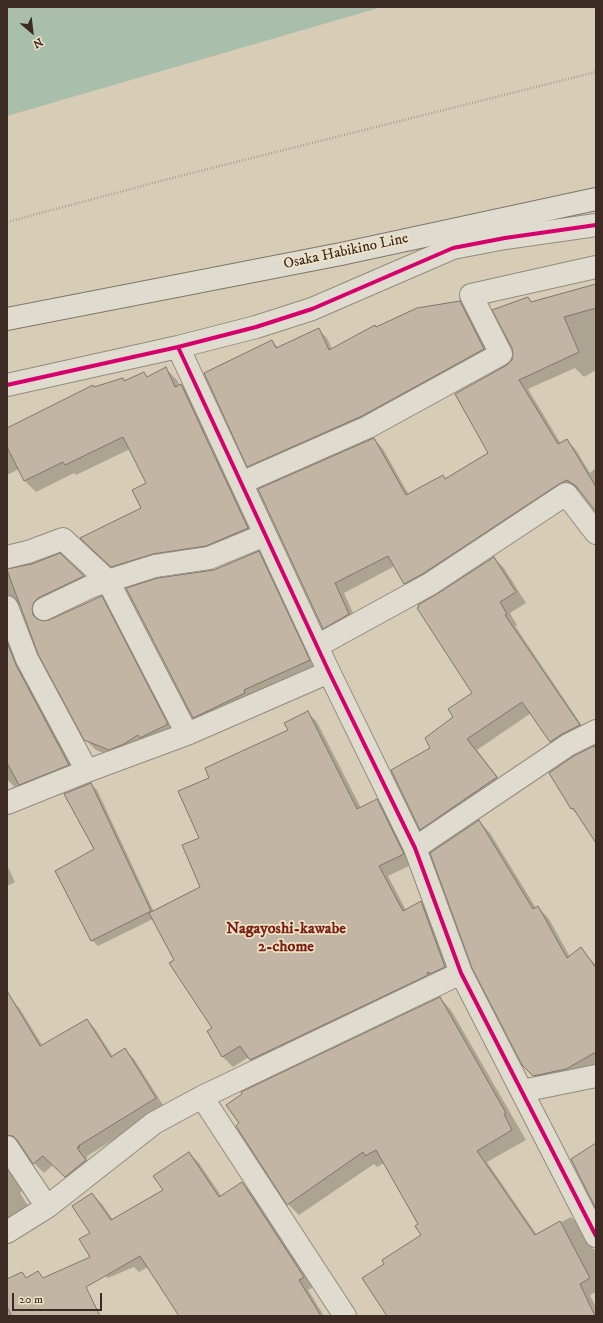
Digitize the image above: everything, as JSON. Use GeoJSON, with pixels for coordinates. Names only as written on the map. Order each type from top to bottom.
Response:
{"type":"FeatureCollection","features":[{"type":"Feature","properties":{"kind":"street","name":"Osaka Habikino Line"},"geometry":{"type":"LineString","coordinates":[[7,319],[341,254],[596,199]]}},
{"type":"Feature","properties":{"kind":"street"},"geometry":{"type":"LineString","coordinates":[[506,238],[529,213]]}},
{"type":"Feature","properties":{"kind":"street"},"geometry":{"type":"LineString","coordinates":[[7,385],[178,347],[256,327],[312,309],[453,248],[596,224]]}},
{"type":"Feature","properties":{"kind":"street"},"geometry":{"type":"LineString","coordinates":[[241,484],[368,427],[501,354],[471,295],[596,267]]}},
{"type":"Feature","properties":{"kind":"street"},"geometry":{"type":"LineString","coordinates":[[178,347],[329,672],[415,848],[461,973],[596,1236]]}},
{"type":"Feature","properties":{"kind":"street"},"geometry":{"type":"LineString","coordinates":[[317,646],[430,584],[566,494],[596,533]]}},
{"type":"Feature","properties":{"kind":"street"},"geometry":{"type":"LineString","coordinates":[[44,609],[92,586],[155,566],[209,558],[265,535]]}},
{"type":"Feature","properties":{"kind":"street"},"geometry":{"type":"LineString","coordinates":[[7,557],[28,552],[63,539],[108,581],[187,734]]}},
{"type":"Feature","properties":{"kind":"street"},"geometry":{"type":"LineString","coordinates":[[7,607],[27,659],[87,771]]}},
{"type":"Feature","properties":{"kind":"street"},"geometry":{"type":"LineString","coordinates":[[7,803],[87,771],[187,734],[329,672]]}},
{"type":"Feature","properties":{"kind":"street"},"geometry":{"type":"LineString","coordinates":[[415,848],[568,744],[596,731]]}},
{"type":"Feature","properties":{"kind":"street"},"geometry":{"type":"LineString","coordinates":[[7,1232],[47,1207],[154,1123],[202,1097],[461,973]]}},
{"type":"Feature","properties":{"kind":"street"},"geometry":{"type":"LineString","coordinates":[[522,1091],[596,1076]]}},
{"type":"Feature","properties":{"kind":"street"},"geometry":{"type":"LineString","coordinates":[[202,1097],[345,1316]]}},
{"type":"Feature","properties":{"kind":"street"},"geometry":{"type":"LineString","coordinates":[[7,1147],[47,1207]]}},
{"type":"Feature","properties":{"kind":"path"},"geometry":{"type":"LineString","coordinates":[[7,222],[172,178],[596,72]]}},
{"type":"Feature","properties":{"kind":"shaded area"},"geometry":{"type":"Polygon","coordinates":[[[7,7],[382,7],[7,116],[7,7]]]}},
{"type":"Feature","properties":{"kind":"building"},"geometry":{"type":"Polygon","coordinates":[[[596,284],[596,308],[564,317],[579,352],[519,380],[558,444],[567,439],[596,487],[596,512],[576,486],[567,480],[424,573],[404,584],[388,556],[335,583],[349,614],[323,629],[258,489],[374,438],[406,495],[443,475],[445,479],[488,453],[455,394],[507,365],[512,360],[512,348],[492,310],[528,297],[531,302],[596,284]]]}},
{"type":"Feature","properties":{"kind":"building"},"geometry":{"type":"Polygon","coordinates":[[[460,301],[484,349],[362,416],[247,467],[204,373],[272,340],[276,348],[319,328],[329,350],[375,325],[376,327],[417,308],[460,301]]]}},
{"type":"Feature","properties":{"kind":"building"},"geometry":{"type":"Polygon","coordinates":[[[166,367],[175,387],[181,384],[248,528],[206,546],[153,554],[111,567],[80,538],[141,508],[132,490],[146,483],[123,437],[65,465],[63,462],[24,481],[7,447],[7,428],[93,385],[94,387],[123,378],[124,381],[144,372],[147,377],[166,367]]]}},
{"type":"Feature","properties":{"kind":"building"},"geometry":{"type":"Polygon","coordinates":[[[259,551],[310,660],[244,690],[245,693],[193,718],[126,588],[158,578],[214,570],[259,551]]]}},
{"type":"Feature","properties":{"kind":"building"},"geometry":{"type":"Polygon","coordinates":[[[60,553],[84,576],[38,598],[34,602],[32,608],[33,615],[37,619],[43,621],[49,620],[102,596],[168,724],[140,738],[138,735],[124,744],[109,750],[84,740],[38,654],[7,570],[32,564],[60,553]]]}},
{"type":"Feature","properties":{"kind":"building"},"geometry":{"type":"Polygon","coordinates":[[[494,557],[516,592],[500,602],[507,614],[505,615],[580,725],[550,742],[522,702],[467,739],[497,777],[420,830],[391,770],[430,748],[425,738],[453,717],[448,709],[472,693],[417,608],[419,607],[418,605],[494,557]]]}},
{"type":"Feature","properties":{"kind":"building"},"geometry":{"type":"Polygon","coordinates":[[[7,642],[16,665],[69,765],[19,785],[7,763],[7,642]]]}},
{"type":"Feature","properties":{"kind":"building"},"geometry":{"type":"Polygon","coordinates":[[[308,711],[357,809],[377,799],[404,854],[379,866],[403,911],[421,901],[445,967],[430,974],[429,972],[427,973],[428,975],[250,1060],[240,1046],[222,1057],[207,1031],[212,1028],[169,963],[174,960],[149,913],[200,887],[182,845],[199,838],[178,791],[209,778],[205,768],[288,730],[284,723],[308,711]]]}},
{"type":"Feature","properties":{"kind":"building"},"geometry":{"type":"Polygon","coordinates":[[[594,746],[596,749],[596,843],[573,808],[571,809],[549,773],[574,756],[594,746]]]}},
{"type":"Feature","properties":{"kind":"building"},"geometry":{"type":"Polygon","coordinates":[[[91,783],[151,911],[91,941],[55,871],[94,849],[64,794],[91,783]]]}},
{"type":"Feature","properties":{"kind":"building"},"geometry":{"type":"Polygon","coordinates":[[[479,820],[533,909],[538,906],[567,958],[581,947],[596,968],[596,1052],[566,1069],[533,1076],[522,1065],[472,968],[430,853],[479,820]]]}},
{"type":"Feature","properties":{"kind":"building"},"geometry":{"type":"Polygon","coordinates":[[[7,991],[40,1046],[87,1019],[111,1057],[125,1048],[156,1098],[78,1146],[80,1147],[77,1148],[86,1160],[65,1177],[43,1156],[33,1164],[17,1140],[13,1136],[7,1135],[7,991]]]}},
{"type":"Feature","properties":{"kind":"building"},"geometry":{"type":"Polygon","coordinates":[[[440,997],[506,1113],[504,1114],[512,1130],[477,1151],[535,1235],[560,1221],[590,1278],[580,1284],[595,1316],[387,1316],[362,1278],[384,1264],[382,1260],[421,1235],[415,1226],[418,1224],[376,1150],[365,1156],[363,1152],[287,1205],[236,1126],[239,1123],[226,1105],[242,1094],[241,1092],[440,997]]]}},
{"type":"Feature","properties":{"kind":"building"},"geometry":{"type":"Polygon","coordinates":[[[596,1143],[596,1209],[571,1159],[596,1143]]]}},
{"type":"Feature","properties":{"kind":"building"},"geometry":{"type":"Polygon","coordinates":[[[189,1152],[219,1197],[242,1182],[304,1277],[299,1280],[321,1316],[179,1316],[140,1256],[86,1287],[100,1316],[12,1316],[7,1307],[7,1279],[22,1272],[26,1278],[38,1271],[43,1278],[90,1257],[79,1239],[90,1233],[72,1206],[92,1193],[111,1220],[163,1190],[153,1176],[189,1152]]]}},
{"type":"Feature","properties":{"kind":"cycle path"},"geometry":{"type":"LineString","coordinates":[[7,385],[178,347],[256,327],[312,309],[453,248],[505,238],[596,225]]}},
{"type":"Feature","properties":{"kind":"cycle path"},"geometry":{"type":"LineString","coordinates":[[178,347],[329,672],[415,848],[461,973],[596,1236]]}},
{"type":"Feature","properties":{"kind":"district","name":"Nagayoshi-kawabe 2-chome"},"geometry":{"type":"Point","coordinates":[286,939]}}]}
